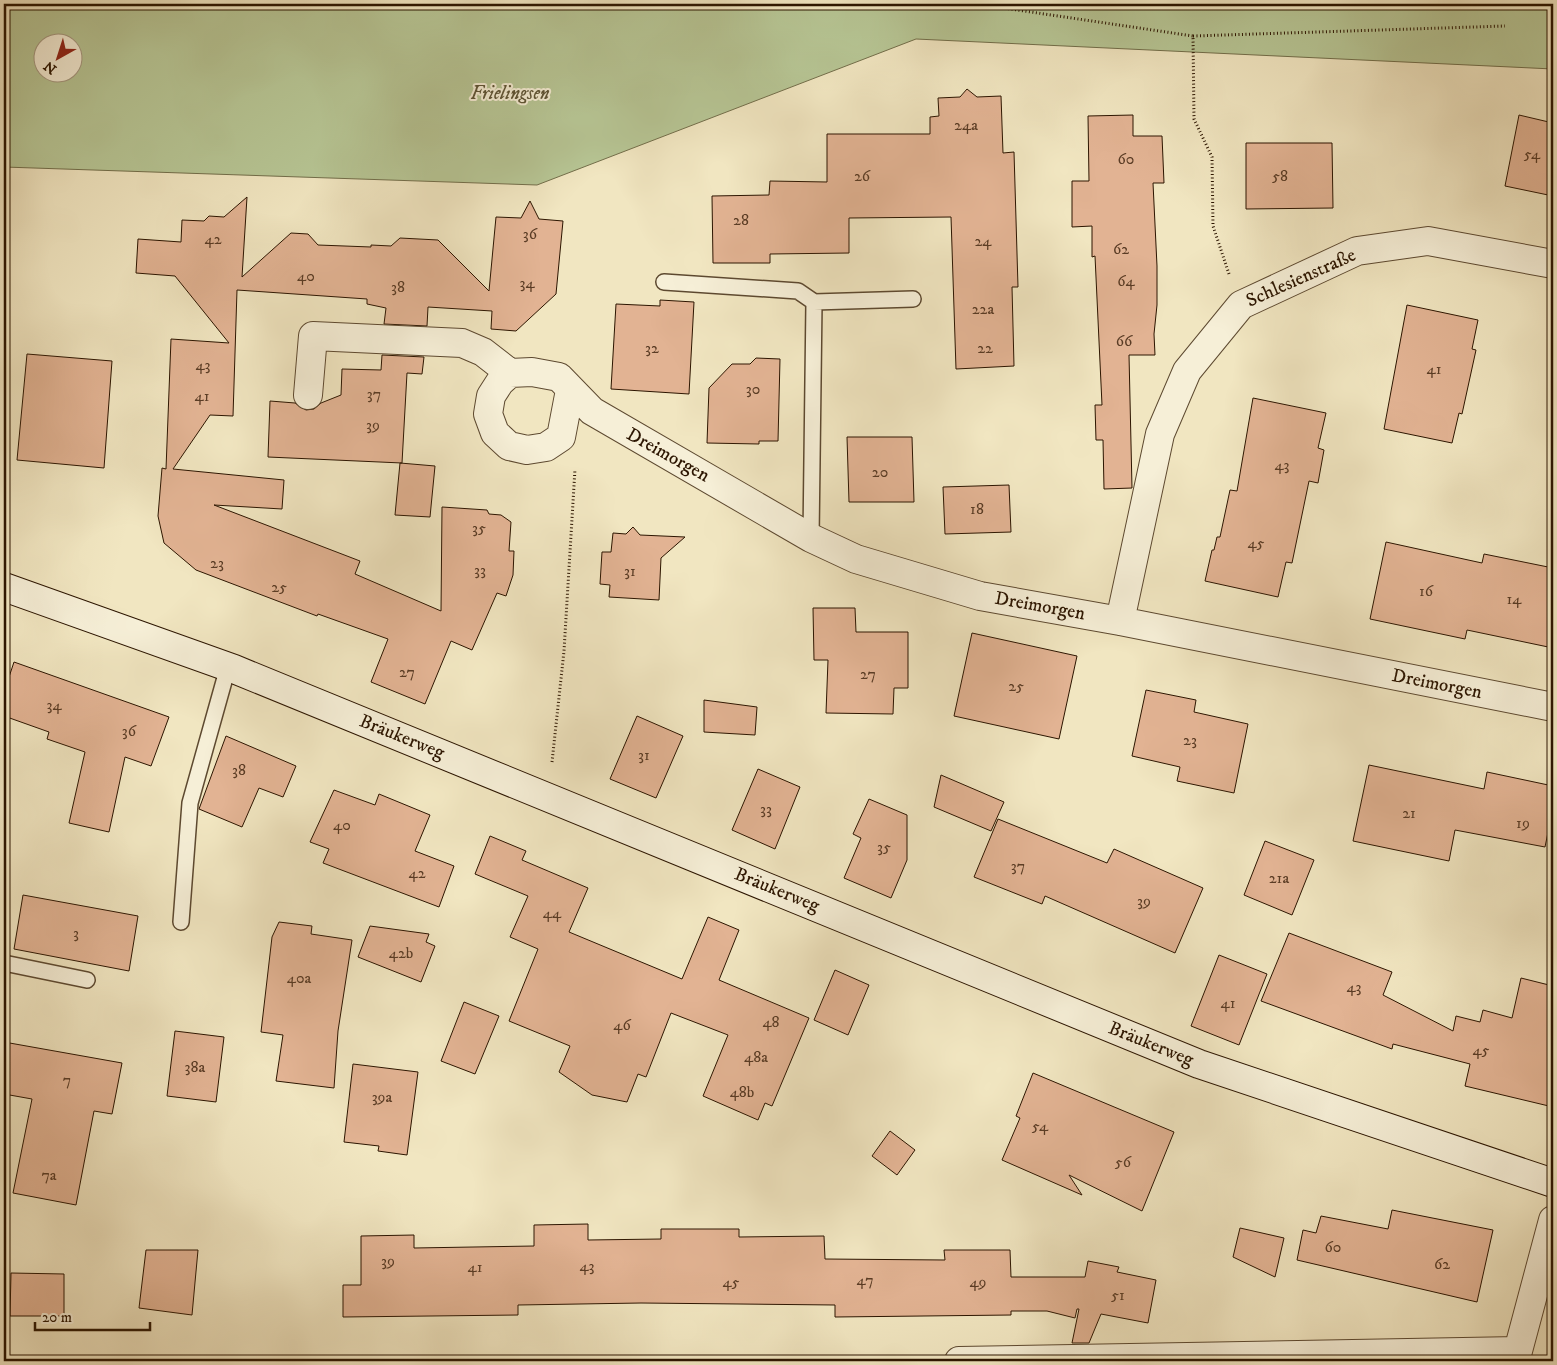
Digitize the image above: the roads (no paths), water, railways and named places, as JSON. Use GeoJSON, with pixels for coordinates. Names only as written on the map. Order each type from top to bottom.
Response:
{"type":"FeatureCollection","features":[{"type":"Feature","properties":{"kind":"street","name":"Schlesienstraße"},"geometry":{"type":"LineString","coordinates":[[1120,620],[1160,434],[1187,371],[1240,305],[1357,251],[1428,241],[1553,264]]}},
{"type":"Feature","properties":{"kind":"street"},"geometry":{"type":"LineString","coordinates":[[308,395],[313,336],[462,343],[483,352],[510,373],[500,382],[490,396],[488,414],[495,433],[510,446],[527,450],[546,447],[561,437],[570,390]]}},
{"type":"Feature","properties":{"kind":"street","name":"Dreimorgen"},"geometry":{"type":"LineString","coordinates":[[510,373],[532,372],[559,377],[592,411],[811,538],[856,559],[980,596],[1120,620],[1553,707]]}},
{"type":"Feature","properties":{"kind":"street","name":"Bräukerweg"},"geometry":{"type":"LineString","coordinates":[[4,587],[228,668],[509,780],[1199,1064],[1553,1183]]}},
{"type":"Feature","properties":{"kind":"street"},"geometry":{"type":"LineString","coordinates":[[959,1361],[1517,1356],[1553,1220]]}},
{"type":"Feature","properties":{"kind":"lane"},"geometry":{"type":"LineString","coordinates":[[664,282],[798,291],[814,302],[913,299]]}},
{"type":"Feature","properties":{"kind":"lane"},"geometry":{"type":"LineString","coordinates":[[811,538],[814,302]]}},
{"type":"Feature","properties":{"kind":"lane"},"geometry":{"type":"LineString","coordinates":[[180,922],[190,803],[228,668]]}},
{"type":"Feature","properties":{"kind":"lane"},"geometry":{"type":"LineString","coordinates":[[4,963],[87,980]]}},
{"type":"Feature","properties":{"kind":"park label","name":"Frielingsen"},"geometry":{"type":"Point","coordinates":[510,93]}}]}
